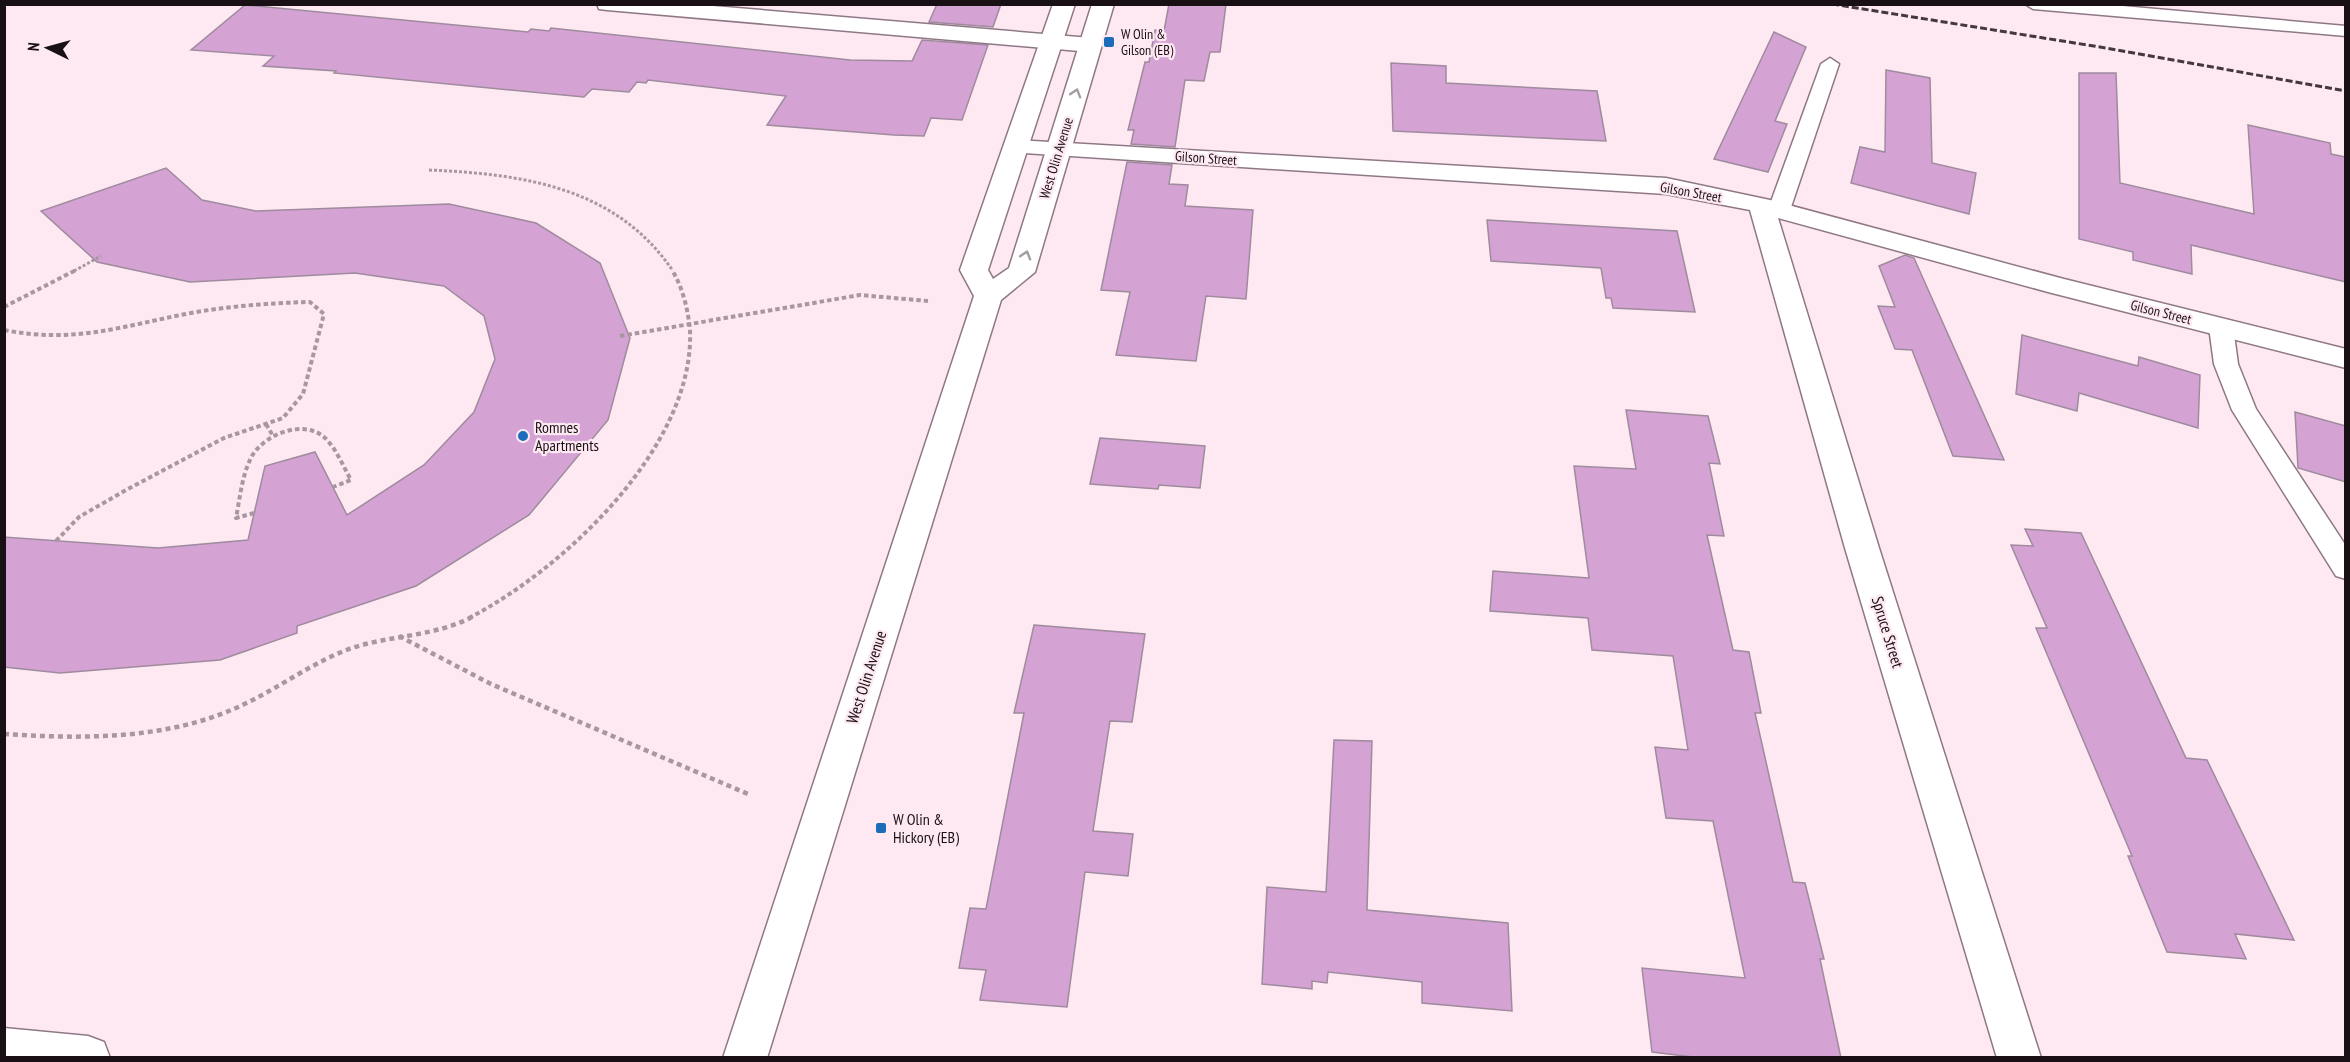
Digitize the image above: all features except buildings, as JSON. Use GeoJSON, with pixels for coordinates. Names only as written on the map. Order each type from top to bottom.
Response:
{"type":"FeatureCollection","features":[{"type":"Feature","properties":{"kind":"street"},"geometry":{"type":"LineString","coordinates":[[608,4],[1090,45]]}},
{"type":"Feature","properties":{"kind":"street"},"geometry":{"type":"LineString","coordinates":[[988,296],[974,270],[1064,4]]}},
{"type":"Feature","properties":{"kind":"street","name":"West Olin Avenue"},"geometry":{"type":"LineString","coordinates":[[745,1058],[988,296],[1021,272],[1103,4]]}},
{"type":"Feature","properties":{"kind":"street","name":"Gilson Street"},"geometry":{"type":"LineString","coordinates":[[1016,147],[1666,186],[1770,208],[2346,359]]}},
{"type":"Feature","properties":{"kind":"street","name":"Spruce Street"},"geometry":{"type":"LineString","coordinates":[[1770,208],[1862,548],[2019,1058]]}},
{"type":"Feature","properties":{"kind":"street"},"geometry":{"type":"LineString","coordinates":[[4,1050],[88,1058]]}},
{"type":"Feature","properties":{"kind":"lane"},"geometry":{"type":"LineString","coordinates":[[2033,4],[2346,31]]}},
{"type":"Feature","properties":{"kind":"lane"},"geometry":{"type":"LineString","coordinates":[[1770,208],[1830,64]]}},
{"type":"Feature","properties":{"kind":"lane"},"geometry":{"type":"LineString","coordinates":[[2221,327],[2226,364],[2244,410],[2346,569]]}},
{"type":"Feature","properties":{"kind":"path"},"geometry":{"type":"LineString","coordinates":[[4,734],[52,739],[104,738],[195,721],[235,708],[265,694],[320,660],[357,645],[440,628],[473,616],[507,593],[579,536],[617,499],[650,456],[678,403],[692,349],[685,296],[672,268],[656,244],[618,215],[583,197],[554,187],[487,174],[429,170]]}},
{"type":"Feature","properties":{"kind":"path"},"geometry":{"type":"LineString","coordinates":[[4,307],[34,294],[101,256]]}},
{"type":"Feature","properties":{"kind":"path"},"geometry":{"type":"LineString","coordinates":[[620,336],[860,295],[928,301]]}},
{"type":"Feature","properties":{"kind":"path"},"geometry":{"type":"LineString","coordinates":[[4,330],[34,338],[77,338],[178,316],[258,302],[310,302],[324,314],[303,394],[283,418],[224,438],[126,490],[79,517],[56,541]]}},
{"type":"Feature","properties":{"kind":"path"},"geometry":{"type":"LineString","coordinates":[[266,424],[273,436]]}},
{"type":"Feature","properties":{"kind":"path"},"geometry":{"type":"LineString","coordinates":[[254,513],[236,518],[252,455],[273,436],[290,430],[314,430],[325,438],[351,480],[333,487]]}},
{"type":"Feature","properties":{"kind":"path"},"geometry":{"type":"LineString","coordinates":[[399,636],[490,684],[748,794]]}},
{"type":"Feature","properties":{"kind":"railway"},"geometry":{"type":"LineString","coordinates":[[1832,4],[2106,48],[2346,91]]}},
{"type":"Feature","properties":{"kind":"place","name":"W Olin & Gilson (EB)"},"geometry":{"type":"Point","coordinates":[1109,42]}},
{"type":"Feature","properties":{"kind":"place","name":"Romnes Apartments"},"geometry":{"type":"Point","coordinates":[523,436]}},
{"type":"Feature","properties":{"kind":"place","name":"W Olin & Hickory (EB)"},"geometry":{"type":"Point","coordinates":[881,828]}}]}
